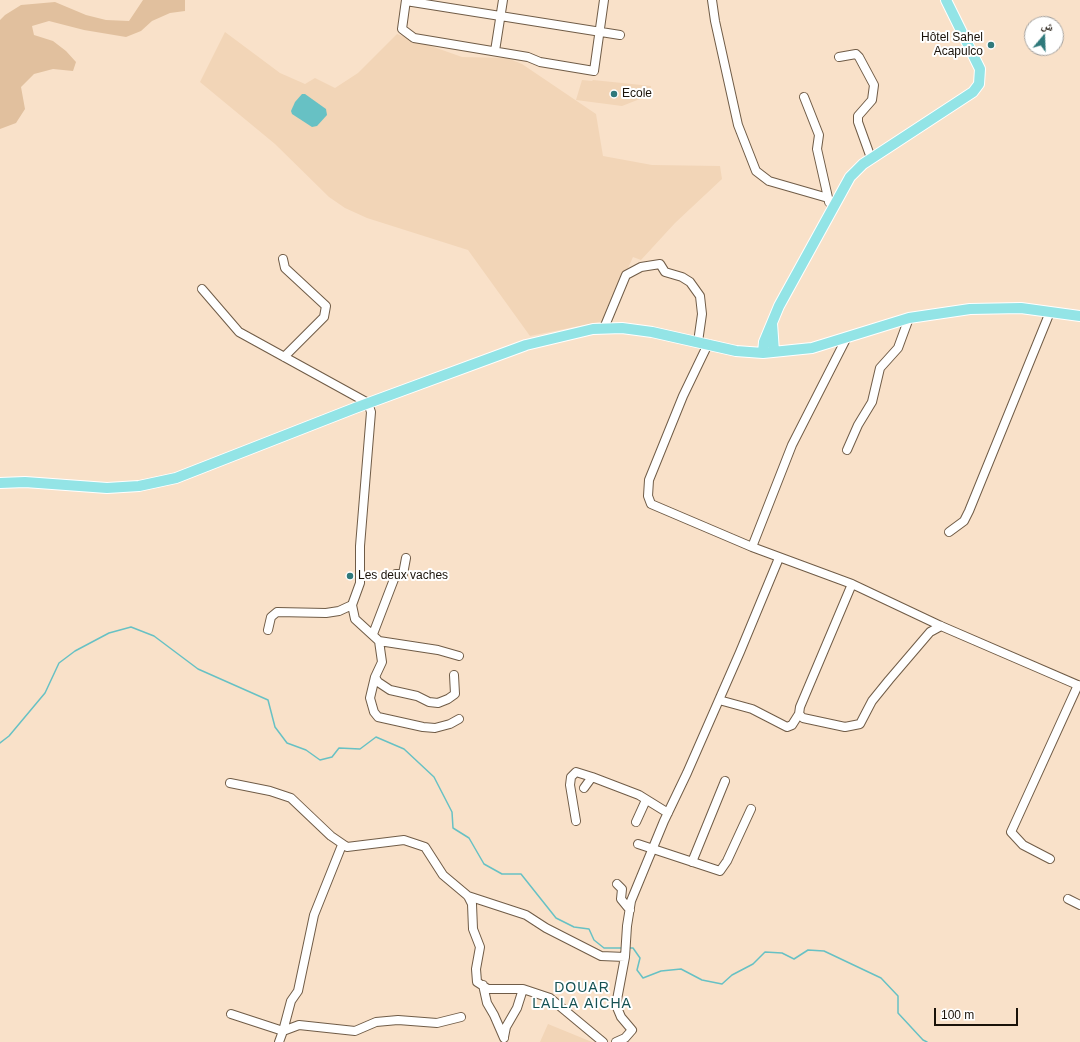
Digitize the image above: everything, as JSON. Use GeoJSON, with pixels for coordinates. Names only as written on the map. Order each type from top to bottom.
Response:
{"type":"FeatureCollection","features":[{"type":"Feature","properties":{"kind":"main road"},"geometry":{"type":"LineString","coordinates":[[762,353],[763,345],[770,334],[772,323],[830,210],[850,177],[871,158],[969,94],[979,84],[980,69],[946,0]]}},
{"type":"Feature","properties":{"kind":"main road"},"geometry":{"type":"LineString","coordinates":[[0,482],[25,482],[107,488],[140,486],[176,478],[368,403],[526,345],[581,331],[604,328],[652,332],[736,351],[762,353],[796,350],[846,339],[909,318],[970,309],[999,308],[1080,316]]}},
{"type":"Feature","properties":{"kind":"main road"},"geometry":{"type":"LineString","coordinates":[[770,334],[796,350]]}},
{"type":"Feature","properties":{"kind":"main road"},"geometry":{"type":"LineString","coordinates":[[750,352],[770,334]]}},
{"type":"Feature","properties":{"kind":"main road"},"geometry":{"type":"LineString","coordinates":[[770,334],[774,352]]}},
{"type":"Feature","properties":{"kind":"street"},"geometry":{"type":"LineString","coordinates":[[604,0],[600,31],[594,71],[540,62],[528,57],[495,51],[427,42],[408,36],[401,26],[406,0],[501,16],[551,19],[600,31],[620,35]]}},
{"type":"Feature","properties":{"kind":"street"},"geometry":{"type":"LineString","coordinates":[[495,51],[503,0]]}},
{"type":"Feature","properties":{"kind":"street"},"geometry":{"type":"LineString","coordinates":[[712,0],[715,22],[738,125],[756,171],[769,181],[828,198]]}},
{"type":"Feature","properties":{"kind":"street"},"geometry":{"type":"LineString","coordinates":[[839,57],[856,54],[874,85],[872,100],[858,116],[858,122],[871,158]]}},
{"type":"Feature","properties":{"kind":"street"},"geometry":{"type":"LineString","coordinates":[[804,97],[818,135],[817,149],[830,210]]}},
{"type":"Feature","properties":{"kind":"street"},"geometry":{"type":"LineString","coordinates":[[283,259],[285,268],[326,306],[324,317],[284,357]]}},
{"type":"Feature","properties":{"kind":"street"},"geometry":{"type":"LineString","coordinates":[[604,328],[626,275],[641,267],[660,264],[665,272],[682,277],[690,282],[700,296],[703,343],[649,480],[648,496],[651,504],[752,547],[852,584],[942,626],[1079,686],[1011,832],[1023,845],[1050,859]]}},
{"type":"Feature","properties":{"kind":"street"},"geometry":{"type":"LineString","coordinates":[[202,289],[239,332],[368,403],[370,412],[360,546],[360,583],[352,605],[355,619],[379,641],[382,662],[375,677],[370,698],[374,712],[378,717],[435,728],[450,724],[459,719]]}},
{"type":"Feature","properties":{"kind":"street"},"geometry":{"type":"LineString","coordinates":[[950,532],[964,521],[969,511],[1050,312]]}},
{"type":"Feature","properties":{"kind":"street"},"geometry":{"type":"LineString","coordinates":[[847,450],[858,425],[872,402],[880,368],[898,348],[909,318]]}},
{"type":"Feature","properties":{"kind":"street"},"geometry":{"type":"LineString","coordinates":[[752,547],[792,445],[846,339]]}},
{"type":"Feature","properties":{"kind":"street"},"geometry":{"type":"LineString","coordinates":[[373,634],[396,574],[403,574],[406,558]]}},
{"type":"Feature","properties":{"kind":"street"},"geometry":{"type":"LineString","coordinates":[[616,1042],[625,1038],[632,1030],[621,1017],[616,1005],[625,957],[631,901],[780,558]]}},
{"type":"Feature","properties":{"kind":"street"},"geometry":{"type":"LineString","coordinates":[[719,700],[752,709],[787,726],[792,725],[798,714],[852,584]]}},
{"type":"Feature","properties":{"kind":"street"},"geometry":{"type":"LineString","coordinates":[[268,630],[271,617],[277,612],[326,613],[339,611],[352,605]]}},
{"type":"Feature","properties":{"kind":"street"},"geometry":{"type":"LineString","coordinates":[[798,714],[803,718],[845,728],[860,724],[872,701],[889,680],[930,632],[942,626]]}},
{"type":"Feature","properties":{"kind":"street"},"geometry":{"type":"LineString","coordinates":[[379,641],[438,650],[459,656]]}},
{"type":"Feature","properties":{"kind":"street"},"geometry":{"type":"LineString","coordinates":[[375,677],[378,682],[390,690],[417,696],[429,702],[438,703],[455,694],[454,675]]}},
{"type":"Feature","properties":{"kind":"street"},"geometry":{"type":"LineString","coordinates":[[576,822],[570,785],[571,777],[576,772],[639,795],[668,813]]}},
{"type":"Feature","properties":{"kind":"street"},"geometry":{"type":"LineString","coordinates":[[584,788],[592,777]]}},
{"type":"Feature","properties":{"kind":"street"},"geometry":{"type":"LineString","coordinates":[[692,862],[724,781]]}},
{"type":"Feature","properties":{"kind":"street"},"geometry":{"type":"LineString","coordinates":[[230,783],[270,791],[291,798],[342,845],[355,847],[404,840],[416,843],[425,847],[443,875],[468,896],[526,915],[546,928],[601,956],[625,957]]}},
{"type":"Feature","properties":{"kind":"street"},"geometry":{"type":"LineString","coordinates":[[636,822],[646,800]]}},
{"type":"Feature","properties":{"kind":"street"},"geometry":{"type":"LineString","coordinates":[[638,844],[654,848],[720,871],[727,861],[751,809]]}},
{"type":"Feature","properties":{"kind":"street"},"geometry":{"type":"LineString","coordinates":[[279,1042],[291,1001],[298,991],[314,915],[342,845]]}},
{"type":"Feature","properties":{"kind":"street"},"geometry":{"type":"LineString","coordinates":[[617,884],[622,889],[621,899],[630,910]]}},
{"type":"Feature","properties":{"kind":"street"},"geometry":{"type":"LineString","coordinates":[[468,896],[472,904],[473,928],[480,947],[476,969],[477,982],[488,989],[523,989],[550,998],[603,1042]]}},
{"type":"Feature","properties":{"kind":"street"},"geometry":{"type":"LineString","coordinates":[[1068,899],[1080,905]]}},
{"type":"Feature","properties":{"kind":"street"},"geometry":{"type":"LineString","coordinates":[[482,985],[487,1003],[494,1014],[503,1040]]}},
{"type":"Feature","properties":{"kind":"street"},"geometry":{"type":"LineString","coordinates":[[503,1040],[506,1026],[516,1008],[523,989]]}},
{"type":"Feature","properties":{"kind":"street"},"geometry":{"type":"LineString","coordinates":[[231,1014],[283,1031],[299,1025],[355,1031],[376,1022],[406,1020],[437,1023],[461,1017]]}},
{"type":"Feature","properties":{"kind":"shaded area"},"geometry":{"type":"Polygon","coordinates":[[[143,0],[185,0],[185,11],[170,13],[152,21],[141,31],[126,37],[84,30],[49,21],[32,26],[34,35],[53,41],[66,51],[76,62],[73,71],[53,69],[34,74],[21,87],[25,109],[16,123],[0,129],[0,20],[5,15],[21,5],[55,2],[86,15],[106,20],[129,21],[143,0]]]}},
{"type":"Feature","properties":{"kind":"shaded area"},"geometry":{"type":"Polygon","coordinates":[[[225,32],[280,73],[305,84],[315,78],[335,88],[358,73],[397,34],[462,57],[507,58],[522,64],[596,114],[603,156],[652,165],[720,166],[722,179],[675,223],[641,260],[633,257],[604,321],[530,336],[468,250],[367,218],[345,208],[329,197],[275,144],[200,82],[225,32]]]}},
{"type":"Feature","properties":{"kind":"shaded area","name":"Ecole"},"geometry":{"type":"Polygon","coordinates":[[[582,80],[651,86],[650,95],[622,106],[576,100],[582,80]]]}},
{"type":"Feature","properties":{"kind":"shaded area"},"geometry":{"type":"Polygon","coordinates":[[[548,1024],[592,1042],[540,1042],[548,1024]]]}},
{"type":"Feature","properties":{"kind":"water"},"geometry":{"type":"Polygon","coordinates":[[[302,94],[305,94],[326,109],[327,115],[317,126],[312,127],[292,114],[291,111],[295,102],[302,94]]]}},
{"type":"Feature","properties":{"kind":"waterway"},"geometry":{"type":"LineString","coordinates":[[0,743],[9,736],[45,693],[59,663],[75,651],[109,633],[131,627],[154,636],[198,669],[268,700],[275,727],[287,743],[306,750],[320,760],[332,757],[339,748],[360,749],[376,737],[404,749],[434,777],[452,812],[453,828],[469,838],[484,864],[502,874],[521,874],[556,918],[574,927],[589,929],[594,940],[604,948],[622,948]]}},
{"type":"Feature","properties":{"kind":"waterway"},"geometry":{"type":"LineString","coordinates":[[628,948],[633,948],[640,958],[637,970],[643,978],[661,971],[681,969],[702,980],[722,984],[732,975],[753,964],[765,952],[782,953],[794,959],[808,950],[824,951],[881,978],[898,996],[898,1013],[923,1040],[927,1042]]}},
{"type":"Feature","properties":{"kind":"place","name":"Hôtel Sahel Acapulco"},"geometry":{"type":"Point","coordinates":[991,45]}},
{"type":"Feature","properties":{"kind":"place","name":"Ecole"},"geometry":{"type":"Point","coordinates":[614,94]}},
{"type":"Feature","properties":{"kind":"place","name":"Les deux vaches"},"geometry":{"type":"Point","coordinates":[350,576]}},
{"type":"Feature","properties":{"kind":"district","name":"DOUAR LALLA AICHA"},"geometry":{"type":"Point","coordinates":[582,996]}}]}
